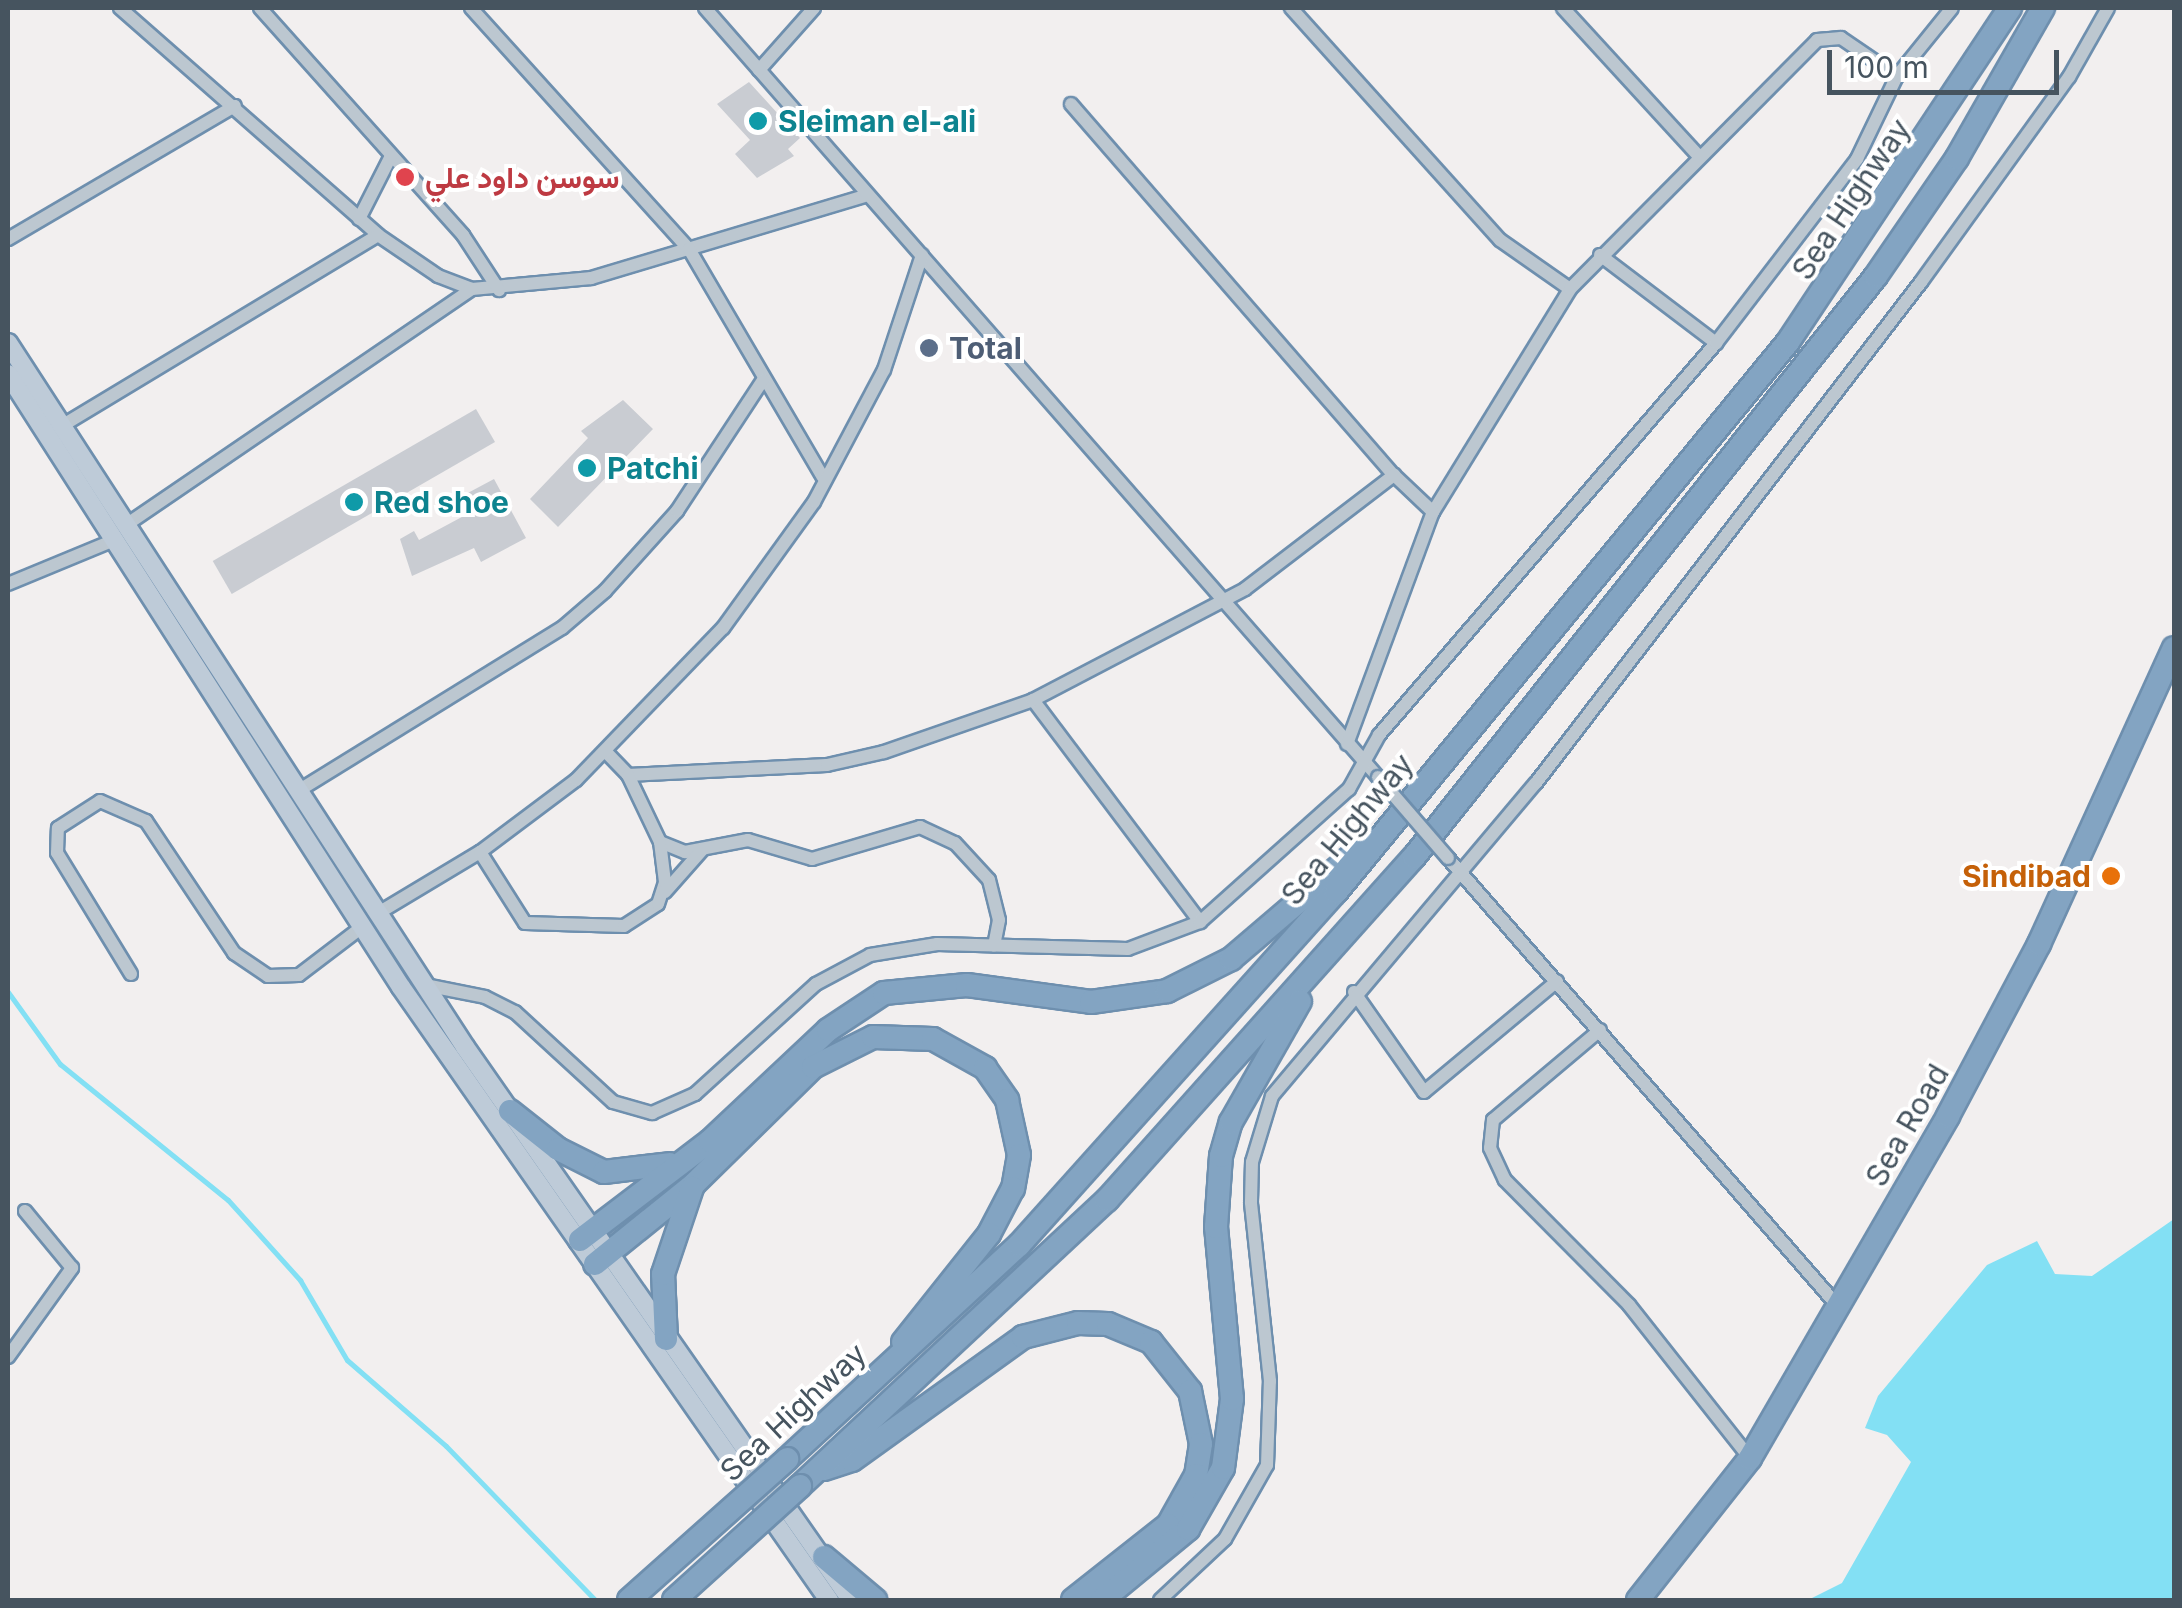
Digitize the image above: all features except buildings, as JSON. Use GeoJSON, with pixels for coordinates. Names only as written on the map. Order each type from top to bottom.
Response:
{"type":"FeatureCollection","features":[{"type":"Feature","properties":{"kind":"highway","name":"Sea Highway"},"geometry":{"type":"LineString","coordinates":[[630,1600],[894,1360],[1084,1175],[1385,831],[1788,342],[2010,8]]}},
{"type":"Feature","properties":{"kind":"highway","name":"Sea Highway"},"geometry":{"type":"LineString","coordinates":[[674,1600],[1055,1253],[1310,978],[1876,276],[1957,158],[2043,8]]}},
{"type":"Feature","properties":{"kind":"highway","name":"Sea Road"},"geometry":{"type":"LineString","coordinates":[[1638,1600],[1750,1458],[2021,978],[2174,648]]}},
{"type":"Feature","properties":{"kind":"highway"},"geometry":{"type":"LineString","coordinates":[[588,1234],[683,1160],[828,1030],[884,994],[967,986],[1091,1002],[1167,991],[1231,958],[1326,870],[1385,831]]}},
{"type":"Feature","properties":{"kind":"highway"},"geometry":{"type":"LineString","coordinates":[[1102,1600],[1188,1529],[1223,1468],[1232,1399],[1216,1227],[1221,1156],[1231,1122],[1310,978]]}},
{"type":"Feature","properties":{"kind":"highway"},"geometry":{"type":"LineString","coordinates":[[602,1258],[694,1184],[814,1067],[874,1037],[933,1039],[985,1068],[1008,1100],[1016,1130],[1013,1188],[989,1234],[917,1317],[894,1360]]}},
{"type":"Feature","properties":{"kind":"highway"},"geometry":{"type":"LineString","coordinates":[[510,1111],[558,1149],[604,1172],[647,1172],[683,1160]]}},
{"type":"Feature","properties":{"kind":"highway"},"geometry":{"type":"LineString","coordinates":[[666,1339],[663,1274],[694,1184]]}},
{"type":"Feature","properties":{"kind":"highway"},"geometry":{"type":"LineString","coordinates":[[808,1479],[852,1460],[1023,1337],[1093,1323],[1151,1342],[1190,1391],[1200,1444],[1196,1476],[1168,1526],[1074,1600]]}},
{"type":"Feature","properties":{"kind":"highway"},"geometry":{"type":"LineString","coordinates":[[824,1557],[875,1600]]}},
{"type":"Feature","properties":{"kind":"main road"},"geometry":{"type":"LineString","coordinates":[[8,343],[362,927],[588,1234]]}},
{"type":"Feature","properties":{"kind":"main road"},"geometry":{"type":"LineString","coordinates":[[11,386],[120,533],[298,790],[829,1600]]}},
{"type":"Feature","properties":{"kind":"main road"},"geometry":{"type":"LineString","coordinates":[[602,1258],[666,1339],[851,1600]]}},
{"type":"Feature","properties":{"kind":"street"},"geometry":{"type":"LineString","coordinates":[[120,8],[378,235],[438,276],[472,289],[500,290],[591,278],[864,196]]}},
{"type":"Feature","properties":{"kind":"street"},"geometry":{"type":"LineString","coordinates":[[260,8],[464,235],[500,290]]}},
{"type":"Feature","properties":{"kind":"street"},"geometry":{"type":"LineString","coordinates":[[471,8],[689,249],[823,478]]}},
{"type":"Feature","properties":{"kind":"street"},"geometry":{"type":"LineString","coordinates":[[705,8],[864,196],[922,255],[1225,600],[1836,1305]]}},
{"type":"Feature","properties":{"kind":"street"},"geometry":{"type":"LineString","coordinates":[[759,70],[814,8]]}},
{"type":"Feature","properties":{"kind":"street"},"geometry":{"type":"LineString","coordinates":[[1291,8],[1500,240],[1570,289]]}},
{"type":"Feature","properties":{"kind":"street"},"geometry":{"type":"LineString","coordinates":[[1563,8],[1696,154]]}},
{"type":"Feature","properties":{"kind":"street"},"geometry":{"type":"LineString","coordinates":[[425,986],[485,997],[515,1012],[613,1102],[652,1113],[695,1094],[842,969],[899,948],[1128,949],[1200,922],[1327,810],[1393,718],[1716,342],[1857,159],[1897,76],[1952,8]]}},
{"type":"Feature","properties":{"kind":"street"},"geometry":{"type":"LineString","coordinates":[[1160,1600],[1225,1539],[1266,1465],[1272,1418],[1252,1162],[1272,1096],[1354,992],[1461,871],[1996,182],[2108,8]]}},
{"type":"Feature","properties":{"kind":"street"},"geometry":{"type":"LineString","coordinates":[[1346,744],[1433,512],[1570,289],[1696,154],[1826,36],[1855,45],[1897,76]]}},
{"type":"Feature","properties":{"kind":"street"},"geometry":{"type":"LineString","coordinates":[[1071,104],[1394,474],[1433,512]]}},
{"type":"Feature","properties":{"kind":"street"},"geometry":{"type":"LineString","coordinates":[[8,240],[235,106]]}},
{"type":"Feature","properties":{"kind":"street"},"geometry":{"type":"LineString","coordinates":[[359,219],[391,156]]}},
{"type":"Feature","properties":{"kind":"street"},"geometry":{"type":"LineString","coordinates":[[60,426],[378,235]]}},
{"type":"Feature","properties":{"kind":"street"},"geometry":{"type":"LineString","coordinates":[[380,912],[480,852],[606,751],[750,595],[884,370],[922,255]]}},
{"type":"Feature","properties":{"kind":"street"},"geometry":{"type":"LineString","coordinates":[[1600,256],[1716,342]]}},
{"type":"Feature","properties":{"kind":"street"},"geometry":{"type":"LineString","coordinates":[[8,584],[120,533],[472,289]]}},
{"type":"Feature","properties":{"kind":"street"},"geometry":{"type":"LineString","coordinates":[[298,790],[562,628],[605,592],[698,483],[763,380]]}},
{"type":"Feature","properties":{"kind":"street"},"geometry":{"type":"LineString","coordinates":[[628,774],[828,765],[1033,700],[1225,600],[1394,474]]}},
{"type":"Feature","properties":{"kind":"street"},"geometry":{"type":"LineString","coordinates":[[1033,700],[1200,922]]}},
{"type":"Feature","properties":{"kind":"street"},"geometry":{"type":"LineString","coordinates":[[606,751],[628,774],[660,842],[662,894]]}},
{"type":"Feature","properties":{"kind":"street"},"geometry":{"type":"LineString","coordinates":[[131,974],[57,853],[58,828],[100,801],[146,821],[234,953],[268,976],[300,976],[362,927]]}},
{"type":"Feature","properties":{"kind":"street"},"geometry":{"type":"LineString","coordinates":[[660,842],[671,850],[704,849],[748,840],[812,859],[920,826],[955,842],[989,880],[999,920],[994,946]]}},
{"type":"Feature","properties":{"kind":"street"},"geometry":{"type":"LineString","coordinates":[[480,852],[525,923],[606,930],[650,912],[704,849]]}},
{"type":"Feature","properties":{"kind":"street"},"geometry":{"type":"LineString","coordinates":[[1354,992],[1424,1092],[1557,981]]}},
{"type":"Feature","properties":{"kind":"street"},"geometry":{"type":"LineString","coordinates":[[1600,1030],[1493,1120],[1490,1148],[1506,1180],[1628,1305],[1750,1458]]}},
{"type":"Feature","properties":{"kind":"street"},"geometry":{"type":"LineString","coordinates":[[8,1357],[72,1268],[25,1211]]}},
{"type":"Feature","properties":{"kind":"water"},"geometry":{"type":"Polygon","coordinates":[[[2174,1219],[2174,1600],[1808,1600],[1842,1583],[1911,1462],[1887,1435],[1865,1428],[1878,1396],[1987,1265],[2037,1241],[2055,1274],[2092,1276],[2174,1219]]]}},
{"type":"Feature","properties":{"kind":"waterway"},"geometry":{"type":"LineString","coordinates":[[8,992],[60,1064],[228,1200],[300,1280],[347,1360],[446,1446],[595,1600]]}},
{"type":"Feature","properties":{"kind":"place","name":"Sleiman el-ali"},"geometry":{"type":"Point","coordinates":[758,121]}},
{"type":"Feature","properties":{"kind":"place","name":"سوسن داود علي"},"geometry":{"type":"Point","coordinates":[405,177]}},
{"type":"Feature","properties":{"kind":"place","name":"Total"},"geometry":{"type":"Point","coordinates":[929,348]}},
{"type":"Feature","properties":{"kind":"place","name":"Patchi"},"geometry":{"type":"Point","coordinates":[587,468]}},
{"type":"Feature","properties":{"kind":"place","name":"Red shoe"},"geometry":{"type":"Point","coordinates":[354,502]}},
{"type":"Feature","properties":{"kind":"place","name":"Sindibad"},"geometry":{"type":"Point","coordinates":[2111,876]}}]}
